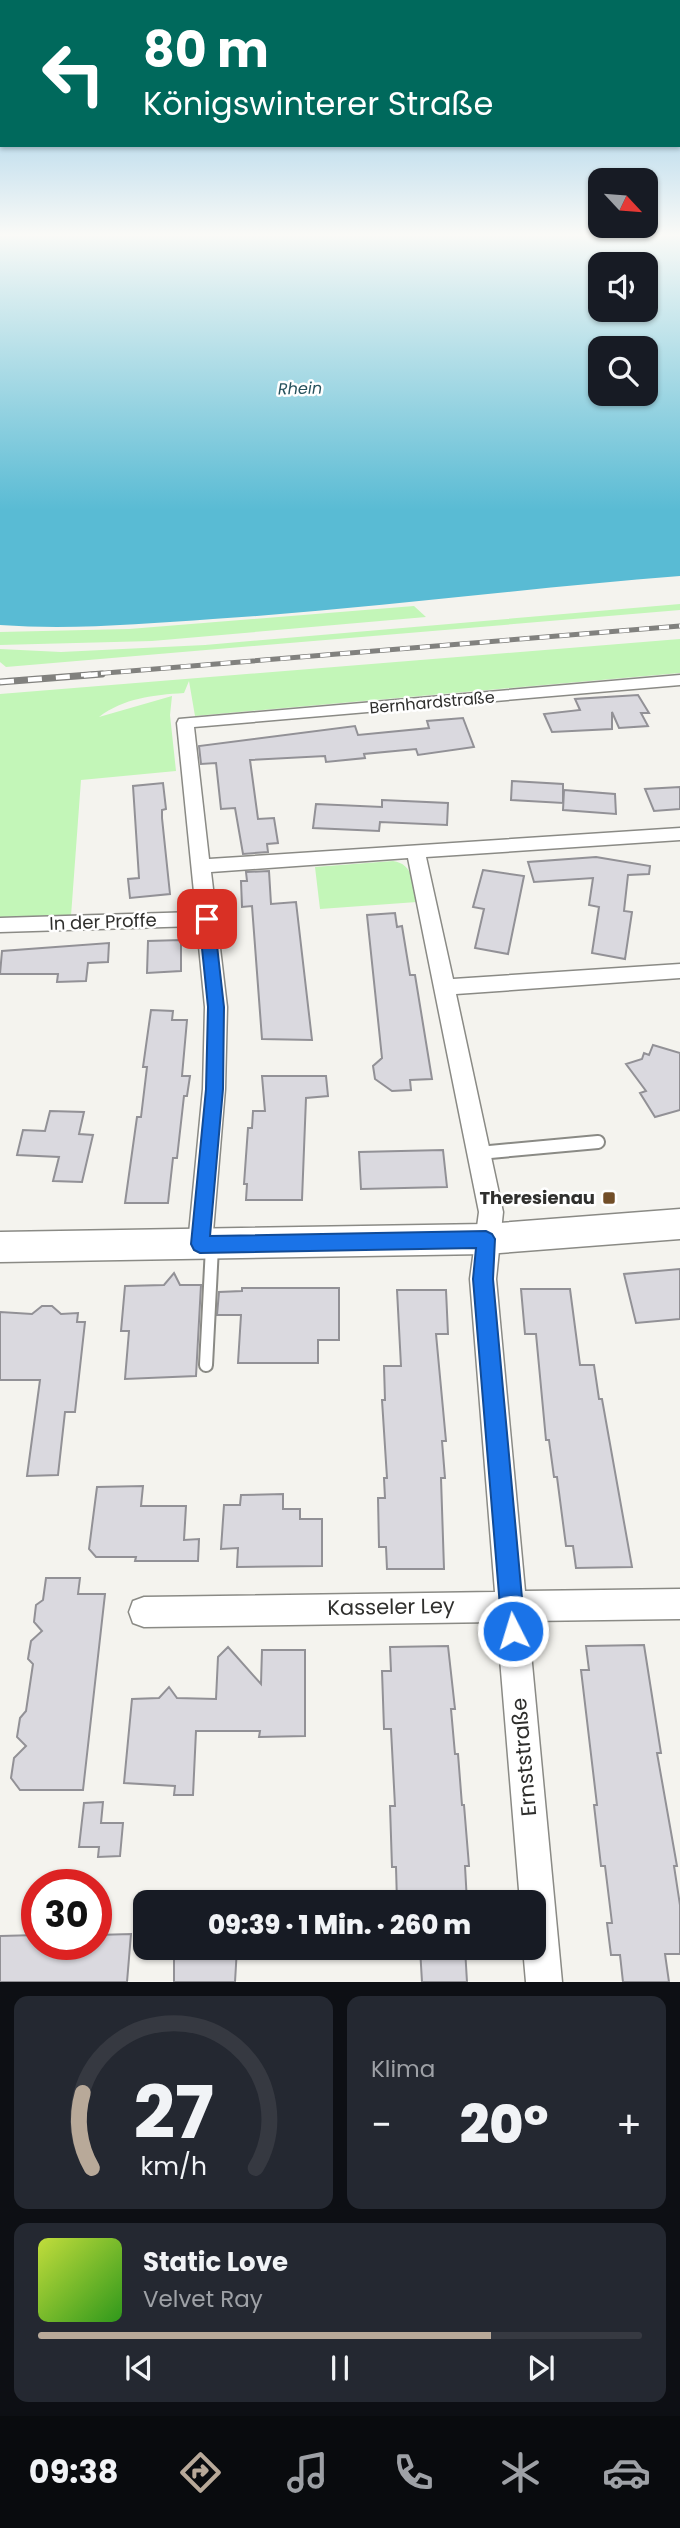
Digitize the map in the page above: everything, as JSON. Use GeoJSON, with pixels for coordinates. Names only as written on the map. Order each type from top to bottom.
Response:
{"type":"FeatureCollection","features":[{"type":"Feature","properties":{"kind":"main road"},"geometry":{"type":"LineString","coordinates":[[0,1247],[486,1239],[680,1224]]}},
{"type":"Feature","properties":{"kind":"street","name":"Bernhardstraße"},"geometry":{"type":"LineString","coordinates":[[201,866],[185,723],[680,680]]}},
{"type":"Feature","properties":{"kind":"street"},"geometry":{"type":"LineString","coordinates":[[206,1244],[216,1007],[201,866],[680,834]]}},
{"type":"Feature","properties":{"kind":"street"},"geometry":{"type":"LineString","coordinates":[[416,853],[491,1212],[486,1239]]}},
{"type":"Feature","properties":{"kind":"street","name":"In der Proffe"},"geometry":{"type":"LineString","coordinates":[[0,925],[207,919]]}},
{"type":"Feature","properties":{"kind":"street"},"geometry":{"type":"LineString","coordinates":[[444,987],[680,971]]}},
{"type":"Feature","properties":{"kind":"street","name":"Ernststraße"},"geometry":{"type":"LineString","coordinates":[[486,1239],[483,1279],[544,1982]]}},
{"type":"Feature","properties":{"kind":"street","name":"Kasseler Ley"},"geometry":{"type":"LineString","coordinates":[[144,1612],[511,1604],[680,1604]]}},
{"type":"Feature","properties":{"kind":"lane"},"geometry":{"type":"LineString","coordinates":[[479,1153],[598,1142]]}},
{"type":"Feature","properties":{"kind":"lane"},"geometry":{"type":"LineString","coordinates":[[206,1244],[206,1365]]}},
{"type":"Feature","properties":{"kind":"green space"},"geometry":{"type":"Polygon","coordinates":[[[680,604],[680,610],[6,667],[0,662],[0,649],[61,652],[205,645],[680,604]]]}},
{"type":"Feature","properties":{"kind":"green space"},"geometry":{"type":"Polygon","coordinates":[[[414,606],[426,617],[152,641],[0,645],[0,632],[129,629],[414,606]]]}},
{"type":"Feature","properties":{"kind":"green space"},"geometry":{"type":"Polygon","coordinates":[[[680,639],[680,673],[195,716],[189,681],[184,693],[150,696],[118,706],[99,717],[172,696],[170,715],[176,771],[81,780],[71,916],[0,919],[0,694],[680,639]]]}},
{"type":"Feature","properties":{"kind":"green space"},"geometry":{"type":"Polygon","coordinates":[[[393,861],[405,866],[409,871],[417,902],[320,909],[315,867],[393,861]]]}},
{"type":"Feature","properties":{"kind":"water","name":"Rhein"},"geometry":{"type":"Polygon","coordinates":[[[0,326],[680,326],[680,576],[330,610],[80,627],[0,625],[0,326]]]}},
{"type":"Feature","properties":{"kind":"building"},"geometry":{"type":"Polygon","coordinates":[[[638,695],[649,713],[641,713],[648,726],[619,728],[612,712],[612,729],[552,732],[544,714],[580,710],[575,699],[638,695]]]}},
{"type":"Feature","properties":{"kind":"building"},"geometry":{"type":"Polygon","coordinates":[[[463,718],[474,747],[418,755],[416,749],[364,754],[365,758],[326,762],[325,756],[250,760],[258,819],[274,818],[278,843],[267,844],[268,852],[243,854],[235,808],[221,809],[216,763],[201,764],[199,746],[355,726],[358,735],[429,728],[427,721],[463,718]]]}},
{"type":"Feature","properties":{"kind":"building"},"geometry":{"type":"Polygon","coordinates":[[[512,781],[563,784],[563,803],[511,800],[512,781]]]}},
{"type":"Feature","properties":{"kind":"building"},"geometry":{"type":"Polygon","coordinates":[[[163,783],[166,809],[162,810],[162,818],[170,894],[130,898],[128,879],[139,878],[133,786],[163,783]]]}},
{"type":"Feature","properties":{"kind":"building"},"geometry":{"type":"Polygon","coordinates":[[[680,787],[680,809],[654,811],[645,789],[680,787]]]}},
{"type":"Feature","properties":{"kind":"building"},"geometry":{"type":"Polygon","coordinates":[[[564,790],[615,794],[616,814],[563,810],[564,790]]]}},
{"type":"Feature","properties":{"kind":"building"},"geometry":{"type":"Polygon","coordinates":[[[382,800],[448,803],[447,825],[380,822],[379,831],[313,828],[316,804],[382,807],[382,800]]]}},
{"type":"Feature","properties":{"kind":"building"},"geometry":{"type":"Polygon","coordinates":[[[596,857],[650,866],[649,874],[628,875],[624,911],[632,912],[625,959],[592,953],[599,907],[589,905],[593,878],[534,882],[528,862],[596,857]]]}},
{"type":"Feature","properties":{"kind":"building"},"geometry":{"type":"Polygon","coordinates":[[[483,870],[524,876],[508,954],[475,948],[484,909],[473,907],[483,870]]]}},
{"type":"Feature","properties":{"kind":"building"},"geometry":{"type":"Polygon","coordinates":[[[269,871],[271,904],[296,902],[312,1040],[262,1039],[252,906],[242,907],[241,881],[247,881],[246,872],[269,871]]]}},
{"type":"Feature","properties":{"kind":"building"},"geometry":{"type":"Polygon","coordinates":[[[395,913],[397,927],[402,926],[410,975],[415,975],[432,1079],[410,1080],[411,1090],[392,1091],[375,1079],[373,1066],[382,1058],[367,915],[395,913]]]}},
{"type":"Feature","properties":{"kind":"building"},"geometry":{"type":"Polygon","coordinates":[[[181,940],[181,971],[147,973],[148,941],[181,940]]]}},
{"type":"Feature","properties":{"kind":"building"},"geometry":{"type":"Polygon","coordinates":[[[109,943],[108,962],[88,963],[86,981],[57,982],[58,974],[0,974],[2,951],[109,943]]]}},
{"type":"Feature","properties":{"kind":"building"},"geometry":{"type":"Polygon","coordinates":[[[151,1010],[173,1011],[172,1020],[187,1020],[182,1076],[190,1076],[187,1096],[184,1096],[177,1158],[173,1158],[168,1203],[125,1203],[137,1117],[141,1117],[147,1067],[143,1067],[151,1010]]]}},
{"type":"Feature","properties":{"kind":"building"},"geometry":{"type":"Polygon","coordinates":[[[653,1045],[680,1053],[680,1110],[655,1117],[640,1093],[646,1091],[626,1064],[642,1059],[644,1053],[649,1055],[653,1045]]]}},
{"type":"Feature","properties":{"kind":"building"},"geometry":{"type":"Polygon","coordinates":[[[262,1076],[326,1076],[328,1096],[306,1098],[302,1200],[246,1200],[247,1184],[244,1184],[248,1128],[252,1128],[253,1111],[265,1111],[262,1076]]]}},
{"type":"Feature","properties":{"kind":"building"},"geometry":{"type":"Polygon","coordinates":[[[50,1111],[84,1112],[79,1134],[93,1135],[82,1182],[53,1181],[59,1157],[17,1155],[23,1130],[45,1131],[50,1111]]]}},
{"type":"Feature","properties":{"kind":"building"},"geometry":{"type":"Polygon","coordinates":[[[443,1150],[447,1187],[361,1189],[359,1152],[443,1150]]]}},
{"type":"Feature","properties":{"kind":"building"},"geometry":{"type":"Polygon","coordinates":[[[680,1269],[680,1319],[636,1323],[624,1274],[680,1269]]]}},
{"type":"Feature","properties":{"kind":"building"},"geometry":{"type":"Polygon","coordinates":[[[174,1273],[180,1285],[201,1285],[196,1376],[125,1379],[129,1331],[121,1331],[125,1286],[164,1285],[174,1273]]]}},
{"type":"Feature","properties":{"kind":"building"},"geometry":{"type":"Polygon","coordinates":[[[242,1288],[339,1288],[339,1340],[318,1340],[318,1363],[238,1363],[241,1315],[217,1315],[219,1292],[242,1291],[242,1288]]]}},
{"type":"Feature","properties":{"kind":"building"},"geometry":{"type":"Polygon","coordinates":[[[521,1289],[570,1289],[580,1365],[594,1365],[599,1399],[602,1399],[632,1567],[576,1568],[573,1546],[566,1546],[557,1477],[554,1477],[549,1440],[546,1440],[536,1334],[525,1334],[521,1289]]]}},
{"type":"Feature","properties":{"kind":"building"},"geometry":{"type":"Polygon","coordinates":[[[397,1290],[446,1290],[448,1334],[436,1334],[446,1441],[442,1441],[445,1478],[441,1478],[444,1569],[387,1569],[386,1547],[379,1547],[378,1498],[385,1498],[384,1478],[387,1478],[382,1400],[385,1400],[384,1366],[401,1366],[397,1290]]]}},
{"type":"Feature","properties":{"kind":"building"},"geometry":{"type":"Polygon","coordinates":[[[42,1306],[52,1306],[61,1314],[78,1313],[77,1322],[85,1322],[75,1412],[65,1412],[58,1475],[27,1476],[40,1380],[0,1380],[0,1312],[32,1314],[42,1306]]]}},
{"type":"Feature","properties":{"kind":"building"},"geometry":{"type":"Polygon","coordinates":[[[143,1486],[141,1506],[186,1506],[184,1540],[199,1539],[198,1561],[135,1561],[136,1557],[96,1557],[89,1549],[97,1487],[143,1486]]]}},
{"type":"Feature","properties":{"kind":"building"},"geometry":{"type":"Polygon","coordinates":[[[283,1494],[283,1509],[300,1509],[300,1519],[322,1519],[322,1566],[237,1567],[238,1548],[221,1549],[224,1505],[240,1505],[241,1495],[283,1494]]]}},
{"type":"Feature","properties":{"kind":"building"},"geometry":{"type":"Polygon","coordinates":[[[46,1578],[80,1578],[78,1594],[105,1594],[83,1790],[20,1790],[11,1778],[14,1758],[26,1746],[17,1737],[20,1718],[26,1711],[33,1664],[28,1659],[31,1641],[42,1631],[34,1622],[36,1605],[43,1600],[46,1578]]]}},
{"type":"Feature","properties":{"kind":"building"},"geometry":{"type":"Polygon","coordinates":[[[644,1645],[661,1753],[657,1753],[677,1866],[674,1866],[680,1905],[680,1954],[665,1954],[669,1982],[623,1982],[620,1955],[611,1955],[607,1923],[612,1923],[605,1866],[601,1866],[594,1805],[597,1805],[581,1670],[589,1670],[586,1646],[644,1645]]]}},
{"type":"Feature","properties":{"kind":"building"},"geometry":{"type":"Polygon","coordinates":[[[448,1646],[455,1709],[451,1709],[455,1754],[458,1754],[469,1866],[465,1866],[466,1890],[397,1890],[396,1867],[392,1867],[390,1806],[395,1806],[391,1729],[384,1729],[382,1671],[391,1671],[390,1647],[448,1646]]]}},
{"type":"Feature","properties":{"kind":"building"},"geometry":{"type":"Polygon","coordinates":[[[228,1647],[261,1684],[262,1650],[305,1650],[305,1736],[259,1737],[260,1731],[196,1731],[193,1795],[174,1795],[175,1786],[124,1783],[132,1699],[159,1698],[169,1687],[177,1698],[216,1699],[218,1657],[228,1647]]]}},
{"type":"Feature","properties":{"kind":"building"},"geometry":{"type":"Polygon","coordinates":[[[103,1802],[101,1823],[123,1823],[120,1856],[98,1857],[99,1847],[79,1847],[84,1803],[103,1802]]]}},
{"type":"Feature","properties":{"kind":"building"},"geometry":{"type":"Polygon","coordinates":[[[131,1934],[127,1982],[0,1982],[0,1936],[21,1935],[21,1960],[112,1960],[112,1935],[131,1934]]]}},
{"type":"Feature","properties":{"kind":"building"},"geometry":{"type":"Polygon","coordinates":[[[174,1960],[236,1960],[235,1982],[174,1982],[174,1960]]]}},
{"type":"Feature","properties":{"kind":"building"},"geometry":{"type":"Polygon","coordinates":[[[421,1960],[466,1960],[467,1982],[422,1982],[421,1960]]]}},
{"type":"Feature","properties":{"kind":"railway"},"geometry":{"type":"LineString","coordinates":[[81,675],[680,626]]}},
{"type":"Feature","properties":{"kind":"railway"},"geometry":{"type":"LineString","coordinates":[[0,682],[102,674]]}},
{"type":"Feature","properties":{"kind":"place","name":"Theresienau"},"geometry":{"type":"Point","coordinates":[609,1198]}},
{"type":"Feature","properties":{"kind":"route"},"geometry":{"type":"LineString","coordinates":[[207,919],[216,1007],[214,1089],[200,1244],[486,1239],[483,1279],[513,1631]]}}]}
